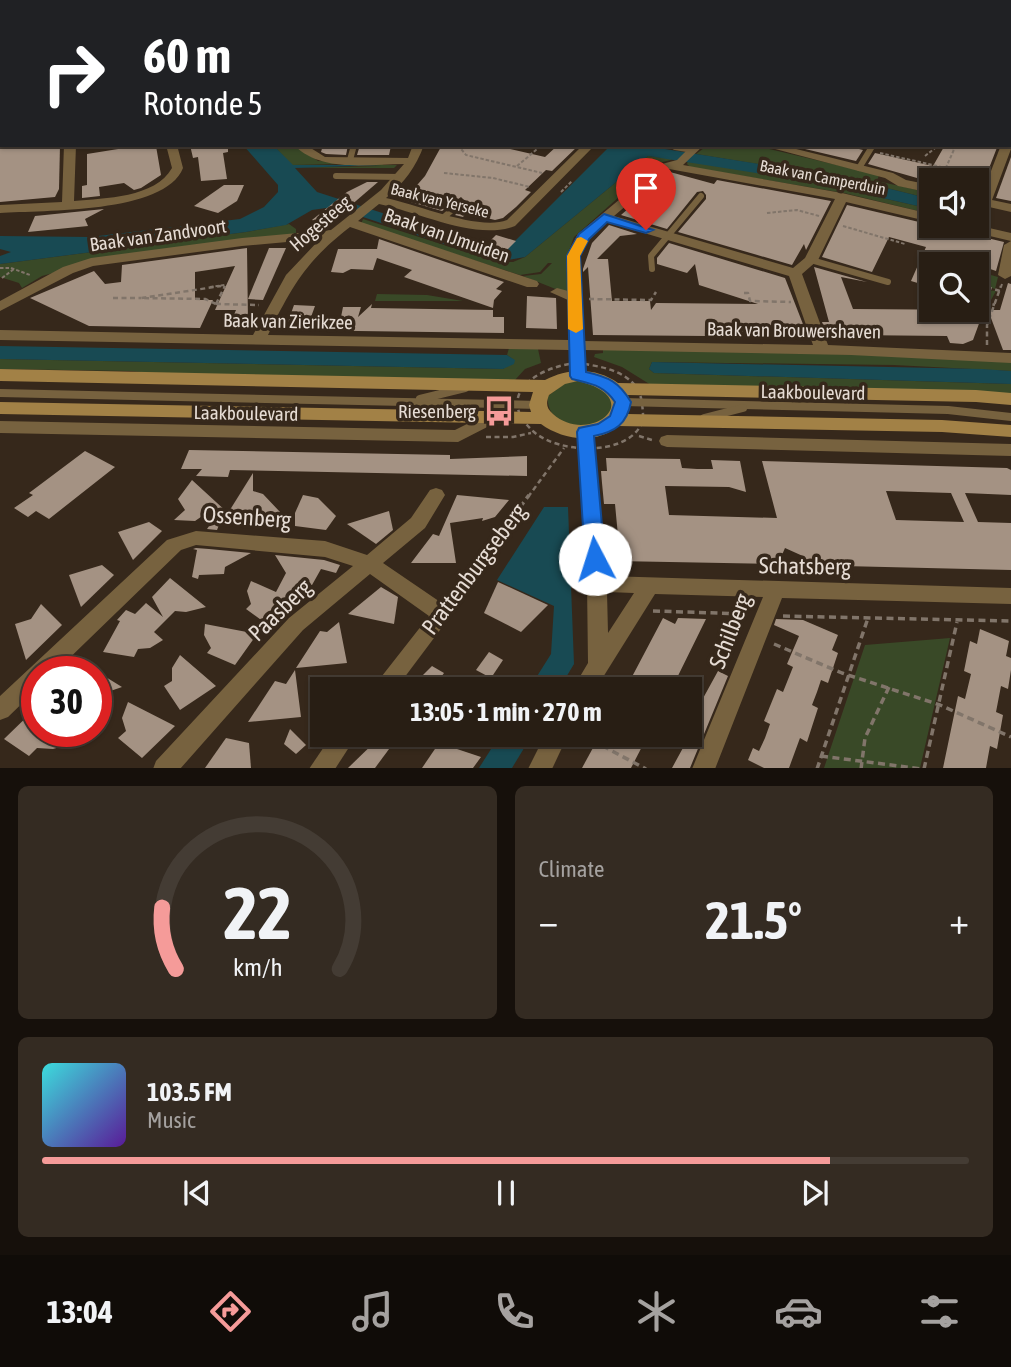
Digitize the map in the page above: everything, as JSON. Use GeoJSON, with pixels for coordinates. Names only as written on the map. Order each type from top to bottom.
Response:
{"type":"FeatureCollection","features":[{"type":"Feature","properties":{"kind":"main road","name":"Laakboulevard"},"geometry":{"type":"LineString","coordinates":[[0,375],[546,387]]}},
{"type":"Feature","properties":{"kind":"main road"},"geometry":{"type":"LineString","coordinates":[[578,376],[605,382],[619,395],[620,415],[616,421],[603,429],[585,432],[563,429],[539,419],[539,398],[546,387],[554,380],[578,376]]}},
{"type":"Feature","properties":{"kind":"main road","name":"Laakboulevard"},"geometry":{"type":"LineString","coordinates":[[619,395],[976,396],[1011,399]]}},
{"type":"Feature","properties":{"kind":"main road","name":"Laakboulevard"},"geometry":{"type":"LineString","coordinates":[[0,408],[539,419]]}},
{"type":"Feature","properties":{"kind":"main road","name":"Laakboulevard"},"geometry":{"type":"LineString","coordinates":[[616,421],[942,426],[1011,431]]}},
{"type":"Feature","properties":{"kind":"street"},"geometry":{"type":"LineString","coordinates":[[68,205],[69,147]]}},
{"type":"Feature","properties":{"kind":"street"},"geometry":{"type":"LineString","coordinates":[[0,209],[131,198],[161,186],[177,171],[178,164],[172,147]]}},
{"type":"Feature","properties":{"kind":"street"},"geometry":{"type":"LineString","coordinates":[[302,147],[316,158],[412,161]]}},
{"type":"Feature","properties":{"kind":"street","name":"Hogesteeg"},"geometry":{"type":"LineString","coordinates":[[258,340],[298,268],[331,234],[354,220],[400,177],[418,147]]}},
{"type":"Feature","properties":{"kind":"street","name":"Baak van Yerseke"},"geometry":{"type":"LineString","coordinates":[[372,203],[444,217],[479,228],[498,228],[511,223],[588,147]]}},
{"type":"Feature","properties":{"kind":"street"},"geometry":{"type":"LineString","coordinates":[[773,147],[919,185]]}},
{"type":"Feature","properties":{"kind":"street"},"geometry":{"type":"LineString","coordinates":[[989,184],[1006,147]]}},
{"type":"Feature","properties":{"kind":"street"},"geometry":{"type":"LineString","coordinates":[[578,376],[573,256],[583,237],[604,218],[666,166],[681,162],[696,148]]}},
{"type":"Feature","properties":{"kind":"street","name":"Baak van Camperduin"},"geometry":{"type":"LineString","coordinates":[[666,166],[842,197],[919,215]]}},
{"type":"Feature","properties":{"kind":"street"},"geometry":{"type":"LineString","coordinates":[[795,272],[811,260],[842,197]]}},
{"type":"Feature","properties":{"kind":"street"},"geometry":{"type":"LineString","coordinates":[[989,203],[1011,208]]}},
{"type":"Feature","properties":{"kind":"street"},"geometry":{"type":"LineString","coordinates":[[604,218],[795,272]]}},
{"type":"Feature","properties":{"kind":"street","name":"Baak van IJmuiden"},"geometry":{"type":"LineString","coordinates":[[354,220],[532,284]]}},
{"type":"Feature","properties":{"kind":"street"},"geometry":{"type":"LineString","coordinates":[[989,232],[1011,237]]}},
{"type":"Feature","properties":{"kind":"street","name":"Baak van Zandvoort"},"geometry":{"type":"LineString","coordinates":[[0,307],[44,282],[91,262],[242,242],[331,234]]}},
{"type":"Feature","properties":{"kind":"street"},"geometry":{"type":"LineString","coordinates":[[1005,275],[1011,244]]}},
{"type":"Feature","properties":{"kind":"street"},"geometry":{"type":"LineString","coordinates":[[795,272],[822,349]]}},
{"type":"Feature","properties":{"kind":"street"},"geometry":{"type":"LineString","coordinates":[[557,292],[575,298]]}},
{"type":"Feature","properties":{"kind":"street","name":"Baak van Zierikzee"},"geometry":{"type":"LineString","coordinates":[[0,335],[576,345]]}},
{"type":"Feature","properties":{"kind":"street","name":"Baak van Brouwershaven"},"geometry":{"type":"LineString","coordinates":[[576,345],[822,349],[1011,358]]}},
{"type":"Feature","properties":{"kind":"street","name":"Laakboulevard"},"geometry":{"type":"LineString","coordinates":[[0,427],[458,436],[493,418]]}},
{"type":"Feature","properties":{"kind":"street"},"geometry":{"type":"LineString","coordinates":[[683,421],[701,441]]}},
{"type":"Feature","properties":{"kind":"street"},"geometry":{"type":"LineString","coordinates":[[585,432],[597,584],[598,662]]}},
{"type":"Feature","properties":{"kind":"street"},"geometry":{"type":"LineString","coordinates":[[667,441],[1011,450]]}},
{"type":"Feature","properties":{"kind":"street","name":"Paasberg"},"geometry":{"type":"LineString","coordinates":[[164,768],[296,624],[418,523],[436,495]]}},
{"type":"Feature","properties":{"kind":"street","name":"Ossenberg"},"geometry":{"type":"LineString","coordinates":[[56,656],[174,545],[196,538],[326,549],[369,563],[442,614]]}},
{"type":"Feature","properties":{"kind":"street","name":"Schatsberg"},"geometry":{"type":"LineString","coordinates":[[597,584],[1011,596]]}},
{"type":"Feature","properties":{"kind":"street"},"geometry":{"type":"LineString","coordinates":[[590,677],[649,586]]}},
{"type":"Feature","properties":{"kind":"street","name":"Schilberg"},"geometry":{"type":"LineString","coordinates":[[703,768],[775,590]]}},
{"type":"Feature","properties":{"kind":"street","name":"Prattenburgseberg"},"geometry":{"type":"LineString","coordinates":[[392,677],[442,614]]}},
{"type":"Feature","properties":{"kind":"street","name":"Ossenberg"},"geometry":{"type":"LineString","coordinates":[[0,710],[21,690]]}},
{"type":"Feature","properties":{"kind":"street"},"geometry":{"type":"LineString","coordinates":[[320,768],[337,747]]}},
{"type":"Feature","properties":{"kind":"street"},"geometry":{"type":"LineString","coordinates":[[539,768],[551,747]]}},
{"type":"Feature","properties":{"kind":"lane"},"geometry":{"type":"LineString","coordinates":[[350,160],[353,147]]}},
{"type":"Feature","properties":{"kind":"lane"},"geometry":{"type":"LineString","coordinates":[[674,147],[696,148]]}},
{"type":"Feature","properties":{"kind":"lane"},"geometry":{"type":"LineString","coordinates":[[863,169],[872,147]]}},
{"type":"Feature","properties":{"kind":"lane"},"geometry":{"type":"LineString","coordinates":[[336,176],[400,177]]}},
{"type":"Feature","properties":{"kind":"lane"},"geometry":{"type":"LineString","coordinates":[[652,269],[651,256],[701,196]]}},
{"type":"Feature","properties":{"kind":"lane"},"geometry":{"type":"LineString","coordinates":[[444,217],[460,203]]}},
{"type":"Feature","properties":{"kind":"lane"},"geometry":{"type":"LineString","coordinates":[[811,260],[888,282]]}},
{"type":"Feature","properties":{"kind":"lane","name":"Laakboulevard"},"geometry":{"type":"LineString","coordinates":[[407,402],[471,387]]}},
{"type":"Feature","properties":{"kind":"lane","name":"Laakboulevard"},"geometry":{"type":"LineString","coordinates":[[0,393],[407,402],[539,419]]}},
{"type":"Feature","properties":{"kind":"lane","name":"Laakboulevard"},"geometry":{"type":"LineString","coordinates":[[619,395],[749,406],[947,411],[1011,416]]}},
{"type":"Feature","properties":{"kind":"lane","name":"Laakboulevard"},"geometry":{"type":"LineString","coordinates":[[683,421],[749,406]]}},
{"type":"Feature","properties":{"kind":"path"},"geometry":{"type":"LineString","coordinates":[[460,147],[466,155],[558,177]]}},
{"type":"Feature","properties":{"kind":"path"},"geometry":{"type":"LineString","coordinates":[[517,166],[540,147]]}},
{"type":"Feature","properties":{"kind":"path"},"geometry":{"type":"LineString","coordinates":[[925,156],[936,147]]}},
{"type":"Feature","properties":{"kind":"path"},"geometry":{"type":"LineString","coordinates":[[863,169],[876,152],[946,168],[955,147]]}},
{"type":"Feature","properties":{"kind":"path"},"geometry":{"type":"LineString","coordinates":[[444,173],[493,178],[543,191]]}},
{"type":"Feature","properties":{"kind":"path"},"geometry":{"type":"LineString","coordinates":[[767,213],[797,210],[905,244]]}},
{"type":"Feature","properties":{"kind":"path"},"geometry":{"type":"LineString","coordinates":[[0,268],[13,269],[44,282]]}},
{"type":"Feature","properties":{"kind":"path"},"geometry":{"type":"LineString","coordinates":[[2,278],[13,269]]}},
{"type":"Feature","properties":{"kind":"path"},"geometry":{"type":"LineString","coordinates":[[989,356],[987,325],[1005,275]]}},
{"type":"Feature","properties":{"kind":"path"},"geometry":{"type":"LineString","coordinates":[[141,298],[225,285],[216,304]]}},
{"type":"Feature","properties":{"kind":"path"},"geometry":{"type":"LineString","coordinates":[[989,288],[1000,291]]}},
{"type":"Feature","properties":{"kind":"path"},"geometry":{"type":"LineString","coordinates":[[575,298],[651,300],[656,292]]}},
{"type":"Feature","properties":{"kind":"path"},"geometry":{"type":"LineString","coordinates":[[744,293],[748,293],[750,301],[806,302]]}},
{"type":"Feature","properties":{"kind":"path"},"geometry":{"type":"LineString","coordinates":[[113,298],[205,299],[216,304],[277,304]]}},
{"type":"Feature","properties":{"kind":"path"},"geometry":{"type":"LineString","coordinates":[[989,303],[995,305]]}},
{"type":"Feature","properties":{"kind":"path"},"geometry":{"type":"LineString","coordinates":[[458,436],[513,437],[539,419]]}},
{"type":"Feature","properties":{"kind":"path","name":"Prattenburgseberg"},"geometry":{"type":"LineString","coordinates":[[442,614],[565,447],[539,419]]}},
{"type":"Feature","properties":{"kind":"path"},"geometry":{"type":"LineString","coordinates":[[632,433],[650,440],[667,441]]}},
{"type":"Feature","properties":{"kind":"path"},"geometry":{"type":"LineString","coordinates":[[632,610],[1011,621]]}},
{"type":"Feature","properties":{"kind":"path"},"geometry":{"type":"LineString","coordinates":[[817,768],[868,618]]}},
{"type":"Feature","properties":{"kind":"path"},"geometry":{"type":"LineString","coordinates":[[821,756],[923,768],[958,620]]}},
{"type":"Feature","properties":{"kind":"path"},"geometry":{"type":"LineString","coordinates":[[758,637],[849,676],[940,705],[1011,737]]}},
{"type":"Feature","properties":{"kind":"path"},"geometry":{"type":"LineString","coordinates":[[861,768],[863,745],[890,687]]}},
{"type":"Feature","properties":{"kind":"path"},"geometry":{"type":"LineString","coordinates":[[605,747],[646,768]]}},
{"type":"Feature","properties":{"kind":"green space"},"geometry":{"type":"Polygon","coordinates":[[[275,147],[299,147],[318,161],[381,162],[383,165],[397,165],[394,168],[295,168],[381,166],[292,165],[275,147]]]}},
{"type":"Feature","properties":{"kind":"green space"},"geometry":{"type":"Polygon","coordinates":[[[760,147],[879,175],[877,181],[919,190],[919,196],[846,178],[696,154],[704,148],[760,147]]]}},
{"type":"Feature","properties":{"kind":"green space"},"geometry":{"type":"Polygon","coordinates":[[[648,156],[674,159],[656,164],[574,237],[567,256],[570,291],[563,292],[523,276],[541,274],[552,263],[548,263],[540,272],[520,275],[361,224],[363,219],[497,262],[513,262],[525,257],[648,156]]]}},
{"type":"Feature","properties":{"kind":"green space"},"geometry":{"type":"Polygon","coordinates":[[[688,161],[807,181],[919,206],[919,211],[844,193],[690,167],[688,161]]]}},
{"type":"Feature","properties":{"kind":"green space"},"geometry":{"type":"Polygon","coordinates":[[[289,224],[296,229],[296,234],[118,255],[42,276],[22,288],[19,283],[0,277],[0,264],[289,224]]]}},
{"type":"Feature","properties":{"kind":"green space"},"geometry":{"type":"Polygon","coordinates":[[[989,274],[998,277],[995,289],[989,287],[990,278],[989,281],[989,274]]]}},
{"type":"Feature","properties":{"kind":"green space"},"geometry":{"type":"Polygon","coordinates":[[[989,290],[996,291],[991,300],[989,290]]]}},
{"type":"Feature","properties":{"kind":"green space"},"geometry":{"type":"Polygon","coordinates":[[[377,294],[427,295],[463,301],[375,301],[377,294]]]}},
{"type":"Feature","properties":{"kind":"green space"},"geometry":{"type":"Polygon","coordinates":[[[509,348],[538,349],[541,363],[525,369],[515,380],[185,376],[130,371],[0,369],[0,359],[503,369],[514,360],[507,355],[509,348]]]}},
{"type":"Feature","properties":{"kind":"green space"},"geometry":{"type":"Polygon","coordinates":[[[603,349],[927,356],[1011,361],[1011,371],[894,365],[652,362],[649,369],[654,373],[1011,384],[1011,395],[651,385],[622,367],[594,357],[595,354],[603,353],[603,349]]]}},
{"type":"Feature","properties":{"kind":"green space"},"geometry":{"type":"Polygon","coordinates":[[[565,383],[591,383],[611,396],[611,409],[605,418],[595,424],[569,424],[557,418],[550,409],[548,396],[565,383]]]}},
{"type":"Feature","properties":{"kind":"green space"},"geometry":{"type":"Polygon","coordinates":[[[950,638],[920,768],[824,768],[865,645],[950,638]]]}},
{"type":"Feature","properties":{"kind":"water"},"geometry":{"type":"Polygon","coordinates":[[[245,147],[275,147],[293,165],[381,165],[295,168],[317,192],[504,252],[609,147],[662,147],[846,178],[919,196],[919,206],[807,181],[648,156],[525,257],[497,262],[363,217],[326,208],[312,210],[286,225],[246,232],[0,264],[0,256],[11,252],[0,249],[0,236],[90,237],[240,219],[264,207],[278,192],[278,185],[245,147]]]}},
{"type":"Feature","properties":{"kind":"water"},"geometry":{"type":"Polygon","coordinates":[[[0,346],[507,355],[515,360],[514,364],[503,369],[0,359],[0,346]]]}},
{"type":"Feature","properties":{"kind":"water"},"geometry":{"type":"Polygon","coordinates":[[[652,362],[982,369],[1011,371],[1011,384],[654,373],[649,369],[652,362]]]}},
{"type":"Feature","properties":{"kind":"water"},"geometry":{"type":"Polygon","coordinates":[[[544,507],[568,507],[574,664],[566,677],[537,677],[551,654],[554,606],[497,580],[544,507]]]}},
{"type":"Feature","properties":{"kind":"water"},"geometry":{"type":"Polygon","coordinates":[[[492,747],[525,747],[512,768],[479,768],[492,747]]]}},
{"type":"Feature","properties":{"kind":"building"},"geometry":{"type":"Polygon","coordinates":[[[0,147],[60,147],[59,189],[55,197],[0,202],[0,147]]]}},
{"type":"Feature","properties":{"kind":"building"},"geometry":{"type":"Polygon","coordinates":[[[131,147],[156,147],[161,175],[141,188],[134,190],[124,183],[99,187],[100,196],[82,198],[82,186],[87,185],[87,154],[131,147]]]}},
{"type":"Feature","properties":{"kind":"building"},"geometry":{"type":"Polygon","coordinates":[[[190,147],[228,147],[228,152],[223,153],[227,179],[201,181],[198,157],[193,158],[190,147]]]}},
{"type":"Feature","properties":{"kind":"building"},"geometry":{"type":"Polygon","coordinates":[[[322,147],[348,147],[346,155],[321,152],[322,147]]]}},
{"type":"Feature","properties":{"kind":"building"},"geometry":{"type":"Polygon","coordinates":[[[359,147],[391,147],[389,155],[357,155],[359,147]]]}},
{"type":"Feature","properties":{"kind":"building"},"geometry":{"type":"Polygon","coordinates":[[[441,147],[501,147],[545,157],[556,147],[577,147],[552,171],[546,170],[525,190],[531,192],[516,207],[503,218],[495,220],[466,213],[463,217],[455,215],[465,205],[461,197],[442,211],[404,200],[425,176],[441,147]]]}},
{"type":"Feature","properties":{"kind":"building"},"geometry":{"type":"Polygon","coordinates":[[[851,147],[863,150],[856,161],[805,149],[851,147]]]}},
{"type":"Feature","properties":{"kind":"building"},"geometry":{"type":"Polygon","coordinates":[[[944,147],[997,147],[989,168],[919,168],[919,179],[868,164],[875,153],[933,166],[944,147]]]}},
{"type":"Feature","properties":{"kind":"building"},"geometry":{"type":"Polygon","coordinates":[[[1011,157],[1011,201],[996,198],[1011,157]]]}},
{"type":"Feature","properties":{"kind":"building"},"geometry":{"type":"Polygon","coordinates":[[[670,172],[714,184],[717,180],[831,201],[806,250],[804,244],[792,265],[678,232],[706,199],[703,191],[697,192],[667,229],[621,215],[670,172]]]}},
{"type":"Feature","properties":{"kind":"building"},"geometry":{"type":"Polygon","coordinates":[[[367,182],[378,182],[328,225],[312,220],[347,192],[367,182]]]}},
{"type":"Feature","properties":{"kind":"building"},"geometry":{"type":"Polygon","coordinates":[[[224,185],[244,185],[237,201],[218,213],[194,206],[224,185]]]}},
{"type":"Feature","properties":{"kind":"building"},"geometry":{"type":"Polygon","coordinates":[[[847,205],[919,222],[919,238],[987,238],[1004,242],[996,271],[989,269],[989,252],[924,252],[926,247],[889,237],[872,272],[822,257],[847,205]]]}},
{"type":"Feature","properties":{"kind":"building"},"geometry":{"type":"Polygon","coordinates":[[[104,209],[85,219],[88,226],[28,232],[35,216],[104,209]]]}},
{"type":"Feature","properties":{"kind":"building"},"geometry":{"type":"Polygon","coordinates":[[[609,225],[637,234],[620,236],[597,259],[608,259],[612,301],[650,301],[651,310],[656,303],[758,304],[699,285],[695,264],[687,273],[657,264],[657,258],[669,243],[785,278],[808,337],[593,335],[588,267],[583,272],[583,269],[592,243],[609,225]]]}},
{"type":"Feature","properties":{"kind":"building"},"geometry":{"type":"Polygon","coordinates":[[[496,235],[516,241],[506,251],[486,245],[496,235]]]}},
{"type":"Feature","properties":{"kind":"building"},"geometry":{"type":"Polygon","coordinates":[[[379,239],[504,282],[496,289],[502,291],[494,300],[493,308],[404,277],[412,270],[377,258],[373,270],[331,272],[338,249],[377,249],[379,239]]]}},
{"type":"Feature","properties":{"kind":"building"},"geometry":{"type":"Polygon","coordinates":[[[247,248],[248,322],[245,329],[228,329],[236,310],[215,310],[235,266],[195,272],[195,300],[213,300],[200,328],[89,326],[30,298],[94,271],[105,284],[121,282],[122,265],[247,248]]]}},
{"type":"Feature","properties":{"kind":"building"},"geometry":{"type":"Polygon","coordinates":[[[269,248],[286,248],[263,300],[248,299],[269,248]]]}},
{"type":"Feature","properties":{"kind":"building"},"geometry":{"type":"Polygon","coordinates":[[[919,263],[919,283],[911,281],[919,263]]]}},
{"type":"Feature","properties":{"kind":"building"},"geometry":{"type":"Polygon","coordinates":[[[814,267],[867,282],[841,277],[853,309],[919,310],[919,322],[980,322],[973,340],[963,344],[950,343],[947,336],[851,335],[853,339],[829,339],[822,322],[829,322],[814,267]]]}},
{"type":"Feature","properties":{"kind":"building"},"geometry":{"type":"Polygon","coordinates":[[[1008,283],[1011,284],[1011,350],[1003,350],[989,313],[989,310],[1000,310],[1008,283]]]}},
{"type":"Feature","properties":{"kind":"building"},"geometry":{"type":"Polygon","coordinates":[[[527,296],[556,298],[557,329],[526,328],[527,296]]]}},
{"type":"Feature","properties":{"kind":"building"},"geometry":{"type":"Polygon","coordinates":[[[372,304],[371,308],[493,310],[493,317],[504,317],[504,333],[285,330],[294,305],[315,306],[311,317],[341,317],[343,307],[361,307],[358,317],[372,304]]]}},
{"type":"Feature","properties":{"kind":"building"},"geometry":{"type":"Polygon","coordinates":[[[189,450],[450,455],[450,459],[527,456],[527,476],[230,470],[228,477],[196,476],[202,469],[181,469],[189,450]]]}},
{"type":"Feature","properties":{"kind":"building"},"geometry":{"type":"Polygon","coordinates":[[[85,451],[115,467],[49,519],[36,511],[28,517],[14,508],[33,495],[29,493],[85,451]]]}},
{"type":"Feature","properties":{"kind":"building"},"geometry":{"type":"Polygon","coordinates":[[[606,458],[680,459],[682,468],[697,469],[713,469],[711,460],[740,461],[746,492],[729,487],[665,486],[669,515],[777,518],[762,461],[1007,468],[1011,470],[1011,495],[965,493],[978,522],[1011,523],[1011,570],[801,565],[805,557],[785,548],[778,564],[615,561],[613,536],[618,536],[615,504],[604,504],[602,483],[601,471],[607,471],[606,458]],[[886,491],[896,520],[964,522],[951,493],[886,491]]]}},
{"type":"Feature","properties":{"kind":"building"},"geometry":{"type":"Polygon","coordinates":[[[253,473],[253,491],[263,494],[280,512],[270,527],[221,520],[217,530],[207,529],[214,519],[209,518],[214,508],[195,521],[174,520],[185,510],[178,499],[192,480],[228,513],[253,473]]]}},
{"type":"Feature","properties":{"kind":"building"},"geometry":{"type":"Polygon","coordinates":[[[303,495],[318,498],[336,516],[326,530],[295,526],[295,513],[303,495]]]}},
{"type":"Feature","properties":{"kind":"building"},"geometry":{"type":"Polygon","coordinates":[[[457,495],[509,500],[495,517],[482,521],[483,518],[450,523],[456,563],[411,563],[433,534],[439,536],[457,495]]]}},
{"type":"Feature","properties":{"kind":"building"},"geometry":{"type":"Polygon","coordinates":[[[389,511],[393,530],[376,544],[347,524],[389,511]]]}},
{"type":"Feature","properties":{"kind":"building"},"geometry":{"type":"Polygon","coordinates":[[[149,522],[162,531],[133,560],[118,532],[149,522]]]}},
{"type":"Feature","properties":{"kind":"building"},"geometry":{"type":"Polygon","coordinates":[[[193,549],[251,553],[225,567],[224,574],[199,575],[198,579],[192,577],[197,550],[193,549]]]}},
{"type":"Feature","properties":{"kind":"building"},"geometry":{"type":"Polygon","coordinates":[[[275,555],[324,560],[340,565],[336,573],[321,569],[312,585],[309,584],[297,602],[294,601],[268,625],[246,609],[251,604],[247,591],[251,581],[276,592],[286,573],[275,555]]]}},
{"type":"Feature","properties":{"kind":"building"},"geometry":{"type":"Polygon","coordinates":[[[102,565],[114,575],[81,607],[69,575],[102,565]]]}},
{"type":"Feature","properties":{"kind":"building"},"geometry":{"type":"Polygon","coordinates":[[[170,578],[206,607],[186,612],[175,611],[154,632],[163,640],[150,648],[138,649],[134,657],[103,652],[120,621],[117,620],[126,610],[135,614],[146,603],[163,617],[152,597],[170,578]]]}},
{"type":"Feature","properties":{"kind":"building"},"geometry":{"type":"Polygon","coordinates":[[[498,582],[548,605],[521,632],[484,613],[498,582]]]}},
{"type":"Feature","properties":{"kind":"building"},"geometry":{"type":"Polygon","coordinates":[[[381,587],[398,597],[394,624],[348,614],[381,587]]]}},
{"type":"Feature","properties":{"kind":"building"},"geometry":{"type":"Polygon","coordinates":[[[41,604],[62,625],[30,656],[25,656],[15,624],[31,619],[41,604]]]}},
{"type":"Feature","properties":{"kind":"building"},"geometry":{"type":"Polygon","coordinates":[[[663,618],[675,624],[678,618],[706,619],[677,677],[632,677],[663,618]]]}},
{"type":"Feature","properties":{"kind":"building"},"geometry":{"type":"Polygon","coordinates":[[[776,619],[803,620],[838,635],[832,650],[838,653],[828,683],[821,680],[812,705],[818,708],[807,742],[800,738],[789,768],[764,768],[748,760],[753,748],[759,751],[770,724],[764,721],[777,689],[783,692],[793,667],[787,664],[799,636],[774,625],[776,619]]]}},
{"type":"Feature","properties":{"kind":"building"},"geometry":{"type":"Polygon","coordinates":[[[339,622],[347,663],[296,668],[320,631],[327,632],[339,622]]]}},
{"type":"Feature","properties":{"kind":"building"},"geometry":{"type":"Polygon","coordinates":[[[205,624],[257,634],[235,665],[207,653],[211,648],[204,635],[205,624]]]}},
{"type":"Feature","properties":{"kind":"building"},"geometry":{"type":"Polygon","coordinates":[[[980,629],[1009,641],[1006,656],[1011,658],[1011,670],[1008,689],[1001,686],[996,712],[1003,715],[997,749],[990,746],[986,768],[943,768],[958,696],[965,699],[971,674],[964,671],[970,641],[977,644],[980,629]]]}},
{"type":"Feature","properties":{"kind":"building"},"geometry":{"type":"Polygon","coordinates":[[[489,652],[503,660],[492,677],[476,670],[489,652]]]}},
{"type":"Feature","properties":{"kind":"building"},"geometry":{"type":"Polygon","coordinates":[[[180,655],[216,686],[180,710],[164,686],[172,681],[172,668],[180,655]]]}},
{"type":"Feature","properties":{"kind":"building"},"geometry":{"type":"Polygon","coordinates":[[[432,666],[444,673],[441,677],[421,677],[432,666]]]}},
{"type":"Feature","properties":{"kind":"building"},"geometry":{"type":"Polygon","coordinates":[[[295,670],[301,717],[248,722],[275,681],[286,684],[295,670]]]}},
{"type":"Feature","properties":{"kind":"building"},"geometry":{"type":"Polygon","coordinates":[[[718,671],[728,676],[702,739],[702,700],[718,671]]]}},
{"type":"Feature","properties":{"kind":"building"},"geometry":{"type":"Polygon","coordinates":[[[112,681],[122,687],[112,690],[112,681]]]}},
{"type":"Feature","properties":{"kind":"building"},"geometry":{"type":"Polygon","coordinates":[[[128,702],[175,726],[142,758],[118,738],[126,731],[122,718],[128,702]]]}},
{"type":"Feature","properties":{"kind":"building"},"geometry":{"type":"Polygon","coordinates":[[[21,723],[21,747],[60,747],[37,748],[29,756],[4,739],[21,723]]]}},
{"type":"Feature","properties":{"kind":"building"},"geometry":{"type":"Polygon","coordinates":[[[290,729],[306,745],[296,754],[284,744],[290,729]]]}},
{"type":"Feature","properties":{"kind":"building"},"geometry":{"type":"Polygon","coordinates":[[[226,738],[249,743],[251,768],[205,768],[226,738]]]}},
{"type":"Feature","properties":{"kind":"building"},"geometry":{"type":"Polygon","coordinates":[[[370,747],[391,747],[375,768],[348,768],[370,747]]]}},
{"type":"Feature","properties":{"kind":"building"},"geometry":{"type":"Polygon","coordinates":[[[436,747],[451,747],[481,757],[473,768],[422,768],[436,747]]]}},
{"type":"Feature","properties":{"kind":"building"},"geometry":{"type":"Polygon","coordinates":[[[593,747],[642,747],[631,768],[582,768],[593,747]]]}},
{"type":"Feature","properties":{"kind":"building"},"geometry":{"type":"Polygon","coordinates":[[[683,747],[699,747],[690,768],[672,768],[683,747]]]}},
{"type":"Feature","properties":{"kind":"slow traffic"},"geometry":{"type":"LineString","coordinates":[[576,329],[573,256],[581,241]]}},
{"type":"Feature","properties":{"kind":"place","name":"Riesenberg"},"geometry":{"type":"Point","coordinates":[499,411]}},
{"type":"Feature","properties":{"kind":"route"},"geometry":{"type":"LineString","coordinates":[[595,559],[585,432],[603,429],[616,421],[623,402],[615,389],[605,382],[578,376],[573,256],[583,237],[604,218],[646,230]]}}]}
